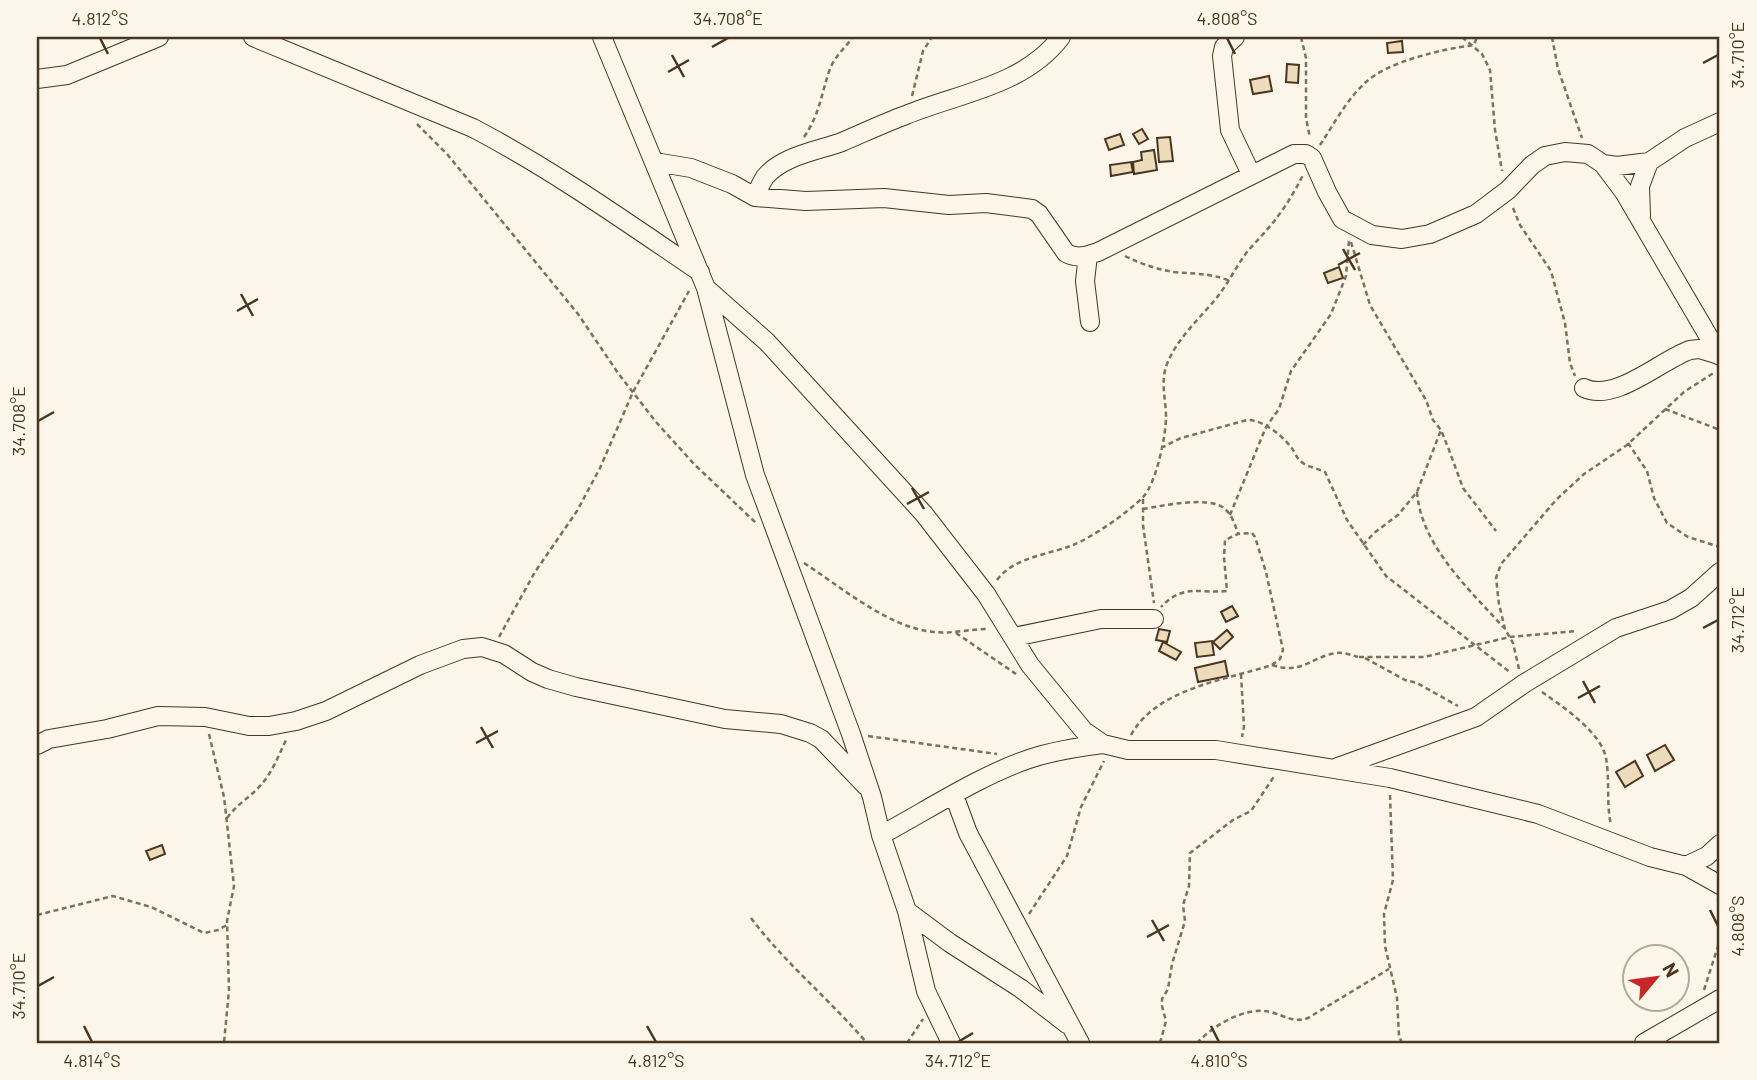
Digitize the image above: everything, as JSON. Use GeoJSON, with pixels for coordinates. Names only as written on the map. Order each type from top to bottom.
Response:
{"type":"FeatureCollection","features":[{"type":"Feature","properties":{"kind":"street"},"geometry":{"type":"LineString","coordinates":[[37,79],[67,75],[159,37]]}},
{"type":"Feature","properties":{"kind":"street"},"geometry":{"type":"LineString","coordinates":[[253,37],[474,128],[507,145],[564,179],[703,280],[806,382],[924,514],[986,594],[1030,665],[1050,691],[1084,731],[1113,747]]}},
{"type":"Feature","properties":{"kind":"street"},"geometry":{"type":"LineString","coordinates":[[602,37],[703,280],[755,475],[852,734],[881,835],[907,911],[926,991],[951,1043]]}},
{"type":"Feature","properties":{"kind":"street"},"geometry":{"type":"LineString","coordinates":[[755,197],[764,178],[785,162],[904,115],[963,97],[1012,76],[1034,63],[1061,37]]}},
{"type":"Feature","properties":{"kind":"street"},"geometry":{"type":"LineString","coordinates":[[1235,37],[1224,47],[1222,56],[1228,122],[1233,139],[1251,174]]}},
{"type":"Feature","properties":{"kind":"street"},"geometry":{"type":"LineString","coordinates":[[654,162],[691,167],[755,197],[806,201],[884,198],[949,205],[986,203],[1031,209],[1040,214],[1066,253],[1073,257],[1093,254],[1294,154],[1314,154],[1342,219],[1357,229],[1386,239],[1420,236],[1476,214],[1508,190],[1532,165],[1545,156],[1565,152],[1617,166],[1649,162],[1685,138],[1720,122]]}},
{"type":"Feature","properties":{"kind":"street"},"geometry":{"type":"LineString","coordinates":[[1595,159],[1624,192],[1720,356]]}},
{"type":"Feature","properties":{"kind":"street"},"geometry":{"type":"LineString","coordinates":[[1642,223],[1639,195],[1643,173],[1649,162]]}},
{"type":"Feature","properties":{"kind":"street"},"geometry":{"type":"LineString","coordinates":[[1090,322],[1085,281],[1093,254]]}},
{"type":"Feature","properties":{"kind":"street"},"geometry":{"type":"LineString","coordinates":[[1584,388],[1603,391],[1629,383],[1689,350],[1699,349],[1720,356]]}},
{"type":"Feature","properties":{"kind":"street"},"geometry":{"type":"LineString","coordinates":[[1336,768],[1476,717],[1524,681],[1616,628],[1670,610],[1691,598],[1720,572]]}},
{"type":"Feature","properties":{"kind":"street"},"geometry":{"type":"LineString","coordinates":[[1013,636],[1101,619],[1154,619]]}},
{"type":"Feature","properties":{"kind":"street"},"geometry":{"type":"LineString","coordinates":[[37,745],[49,739],[107,729],[158,716],[205,717],[249,726],[269,726],[303,719],[326,711],[397,675],[445,655],[482,647],[492,649],[532,672],[566,684],[725,719],[781,724],[810,733],[821,739],[869,789]]}},
{"type":"Feature","properties":{"kind":"street"},"geometry":{"type":"LineString","coordinates":[[881,835],[999,771],[1028,759],[1062,750],[1113,747],[1216,750],[1390,778],[1538,814],[1650,857],[1686,866],[1720,885]]}},
{"type":"Feature","properties":{"kind":"street"},"geometry":{"type":"LineString","coordinates":[[954,795],[968,833],[1076,1036]]}},
{"type":"Feature","properties":{"kind":"street"},"geometry":{"type":"LineString","coordinates":[[1686,866],[1707,856],[1720,844]]}},
{"type":"Feature","properties":{"kind":"street"},"geometry":{"type":"LineString","coordinates":[[907,911],[950,943],[1020,988],[1076,1036]]}},
{"type":"Feature","properties":{"kind":"street"},"geometry":{"type":"LineString","coordinates":[[1644,1043],[1671,1030],[1699,1009],[1720,999]]}},
{"type":"Feature","properties":{"kind":"path"},"geometry":{"type":"LineString","coordinates":[[802,139],[813,123],[837,56],[853,37]]}},
{"type":"Feature","properties":{"kind":"path"},"geometry":{"type":"LineString","coordinates":[[904,115],[915,88],[923,51],[932,37]]}},
{"type":"Feature","properties":{"kind":"path"},"geometry":{"type":"LineString","coordinates":[[1301,37],[1306,58],[1307,128],[1314,154]]}},
{"type":"Feature","properties":{"kind":"path"},"geometry":{"type":"LineString","coordinates":[[1462,37],[1485,58],[1490,70],[1494,130],[1501,168],[1520,225],[1551,271],[1565,323],[1570,363],[1584,388]]}},
{"type":"Feature","properties":{"kind":"path"},"geometry":{"type":"LineString","coordinates":[[1474,46],[1477,37]]}},
{"type":"Feature","properties":{"kind":"path"},"geometry":{"type":"LineString","coordinates":[[1552,37],[1558,69],[1595,159]]}},
{"type":"Feature","properties":{"kind":"path"},"geometry":{"type":"LineString","coordinates":[[1019,928],[1068,856],[1081,807],[1101,765],[1113,747],[1170,699],[1192,688],[1272,665],[1280,659],[1283,650],[1266,572],[1255,537],[1247,532],[1226,540],[1224,557],[1227,591],[1182,591],[1169,598],[1156,612],[1143,509],[1161,448],[1166,417],[1163,381],[1166,367],[1194,321],[1230,281],[1246,254],[1278,217],[1314,154],[1352,97],[1384,69],[1421,56],[1474,46]]}},
{"type":"Feature","properties":{"kind":"path"},"geometry":{"type":"LineString","coordinates":[[418,124],[504,221],[578,314],[633,392],[694,464],[756,524]]}},
{"type":"Feature","properties":{"kind":"path"},"geometry":{"type":"LineString","coordinates":[[1230,515],[1266,427],[1279,410],[1291,371],[1331,314],[1346,276],[1350,239],[1370,305],[1426,400],[1433,420],[1441,430],[1463,488],[1496,531]]}},
{"type":"Feature","properties":{"kind":"path"},"geometry":{"type":"LineString","coordinates":[[1093,254],[1121,254],[1136,262],[1165,270],[1214,275],[1230,281]]}},
{"type":"Feature","properties":{"kind":"path"},"geometry":{"type":"LineString","coordinates":[[492,649],[535,572],[583,500],[633,392],[703,280]]}},
{"type":"Feature","properties":{"kind":"path"},"geometry":{"type":"LineString","coordinates":[[1524,681],[1499,604],[1496,578],[1501,564],[1556,500],[1584,474],[1628,443],[1684,392],[1720,368]]}},
{"type":"Feature","properties":{"kind":"path"},"geometry":{"type":"LineString","coordinates":[[1665,409],[1720,430]]}},
{"type":"Feature","properties":{"kind":"path"},"geometry":{"type":"LineString","coordinates":[[1161,448],[1181,438],[1253,419],[1284,439],[1305,465],[1325,472],[1339,506],[1375,564],[1398,587],[1502,667],[1569,711],[1598,740],[1606,756],[1610,820],[1616,844]]}},
{"type":"Feature","properties":{"kind":"path"},"geometry":{"type":"LineString","coordinates":[[1363,545],[1398,515],[1417,492],[1441,430]]}},
{"type":"Feature","properties":{"kind":"path"},"geometry":{"type":"LineString","coordinates":[[1628,443],[1642,460],[1654,498],[1667,523],[1688,537],[1720,547]]}},
{"type":"Feature","properties":{"kind":"path"},"geometry":{"type":"LineString","coordinates":[[1417,492],[1425,523],[1452,569],[1506,629]]}},
{"type":"Feature","properties":{"kind":"path"},"geometry":{"type":"LineString","coordinates":[[986,594],[1002,573],[1033,557],[1073,545],[1095,534],[1146,493]]}},
{"type":"Feature","properties":{"kind":"path"},"geometry":{"type":"LineString","coordinates":[[1143,509],[1204,503],[1220,505],[1230,515],[1238,534]]}},
{"type":"Feature","properties":{"kind":"path"},"geometry":{"type":"LineString","coordinates":[[782,547],[888,617],[911,628],[956,633],[986,629],[1013,636]]}},
{"type":"Feature","properties":{"kind":"path"},"geometry":{"type":"LineString","coordinates":[[1359,657],[1424,657],[1510,637],[1579,631]]}},
{"type":"Feature","properties":{"kind":"path"},"geometry":{"type":"LineString","coordinates":[[956,633],[1017,674]]}},
{"type":"Feature","properties":{"kind":"path"},"geometry":{"type":"LineString","coordinates":[[1272,665],[1290,670],[1335,653],[1359,657],[1405,680],[1417,683],[1476,717]]}},
{"type":"Feature","properties":{"kind":"path"},"geometry":{"type":"LineString","coordinates":[[1239,754],[1244,727],[1241,674]]}},
{"type":"Feature","properties":{"kind":"path"},"geometry":{"type":"LineString","coordinates":[[205,717],[227,818],[234,886],[227,925],[229,990],[224,1043]]}},
{"type":"Feature","properties":{"kind":"path"},"geometry":{"type":"LineString","coordinates":[[227,818],[268,776],[290,733],[303,719]]}},
{"type":"Feature","properties":{"kind":"path"},"geometry":{"type":"LineString","coordinates":[[852,734],[1028,759]]}},
{"type":"Feature","properties":{"kind":"path"},"geometry":{"type":"LineString","coordinates":[[1160,1043],[1166,1021],[1162,999],[1168,989],[1171,964],[1185,921],[1183,905],[1189,887],[1190,853],[1233,820],[1251,811],[1284,760]]}},
{"type":"Feature","properties":{"kind":"path"},"geometry":{"type":"LineString","coordinates":[[1390,778],[1393,880],[1384,914],[1384,929],[1397,998],[1400,1043]]}},
{"type":"Feature","properties":{"kind":"path"},"geometry":{"type":"LineString","coordinates":[[37,915],[113,896],[164,913],[204,933],[227,925]]}},
{"type":"Feature","properties":{"kind":"path"},"geometry":{"type":"LineString","coordinates":[[751,918],[770,943],[827,998],[867,1043]]}},
{"type":"Feature","properties":{"kind":"path"},"geometry":{"type":"LineString","coordinates":[[1699,1009],[1720,940]]}},
{"type":"Feature","properties":{"kind":"path"},"geometry":{"type":"LineString","coordinates":[[1197,1043],[1214,1028],[1253,1011],[1275,1013],[1301,1021],[1390,969]]}},
{"type":"Feature","properties":{"kind":"path"},"geometry":{"type":"LineString","coordinates":[[907,1043],[932,1004]]}},
{"type":"Feature","properties":{"kind":"building"},"geometry":{"type":"Polygon","coordinates":[[[1402,41],[1403,52],[1388,53],[1387,43],[1402,41]]]}},
{"type":"Feature","properties":{"kind":"building"},"geometry":{"type":"Polygon","coordinates":[[[1287,64],[1299,65],[1298,83],[1286,82],[1287,64]]]}},
{"type":"Feature","properties":{"kind":"building"},"geometry":{"type":"Polygon","coordinates":[[[1269,76],[1272,91],[1253,94],[1250,80],[1269,76]]]}},
{"type":"Feature","properties":{"kind":"building"},"geometry":{"type":"Polygon","coordinates":[[[1142,129],[1148,139],[1139,144],[1133,134],[1142,129]]]}},
{"type":"Feature","properties":{"kind":"building"},"geometry":{"type":"Polygon","coordinates":[[[1120,134],[1124,145],[1109,150],[1105,139],[1120,134]]]}},
{"type":"Feature","properties":{"kind":"building"},"geometry":{"type":"Polygon","coordinates":[[[1170,137],[1173,161],[1159,162],[1157,138],[1170,137]]]}},
{"type":"Feature","properties":{"kind":"building"},"geometry":{"type":"Polygon","coordinates":[[[1154,150],[1157,170],[1134,174],[1133,162],[1142,160],[1141,152],[1154,150]]]}},
{"type":"Feature","properties":{"kind":"building"},"geometry":{"type":"Polygon","coordinates":[[[1131,162],[1133,172],[1111,176],[1110,165],[1131,162]]]}},
{"type":"Feature","properties":{"kind":"building"},"geometry":{"type":"Polygon","coordinates":[[[1339,267],[1343,278],[1328,283],[1324,273],[1339,267]]]}},
{"type":"Feature","properties":{"kind":"building"},"geometry":{"type":"Polygon","coordinates":[[[1232,606],[1238,616],[1226,622],[1221,612],[1232,606]]]}},
{"type":"Feature","properties":{"kind":"building"},"geometry":{"type":"Polygon","coordinates":[[[1159,629],[1170,631],[1167,642],[1156,640],[1159,629]]]}},
{"type":"Feature","properties":{"kind":"building"},"geometry":{"type":"Polygon","coordinates":[[[1227,630],[1233,637],[1220,649],[1213,642],[1227,630]]]}},
{"type":"Feature","properties":{"kind":"building"},"geometry":{"type":"Polygon","coordinates":[[[1212,641],[1214,655],[1197,657],[1195,643],[1212,641]]]}},
{"type":"Feature","properties":{"kind":"building"},"geometry":{"type":"Polygon","coordinates":[[[1163,642],[1181,652],[1176,660],[1159,651],[1163,642]]]}},
{"type":"Feature","properties":{"kind":"building"},"geometry":{"type":"Polygon","coordinates":[[[1225,661],[1228,676],[1198,682],[1195,668],[1225,661]]]}},
{"type":"Feature","properties":{"kind":"building"},"geometry":{"type":"Polygon","coordinates":[[[1665,745],[1674,760],[1655,771],[1647,755],[1665,745]]]}},
{"type":"Feature","properties":{"kind":"building"},"geometry":{"type":"Polygon","coordinates":[[[1635,761],[1643,776],[1625,787],[1616,772],[1635,761]]]}},
{"type":"Feature","properties":{"kind":"building"},"geometry":{"type":"Polygon","coordinates":[[[162,845],[165,854],[150,860],[146,851],[162,845]]]}}]}
